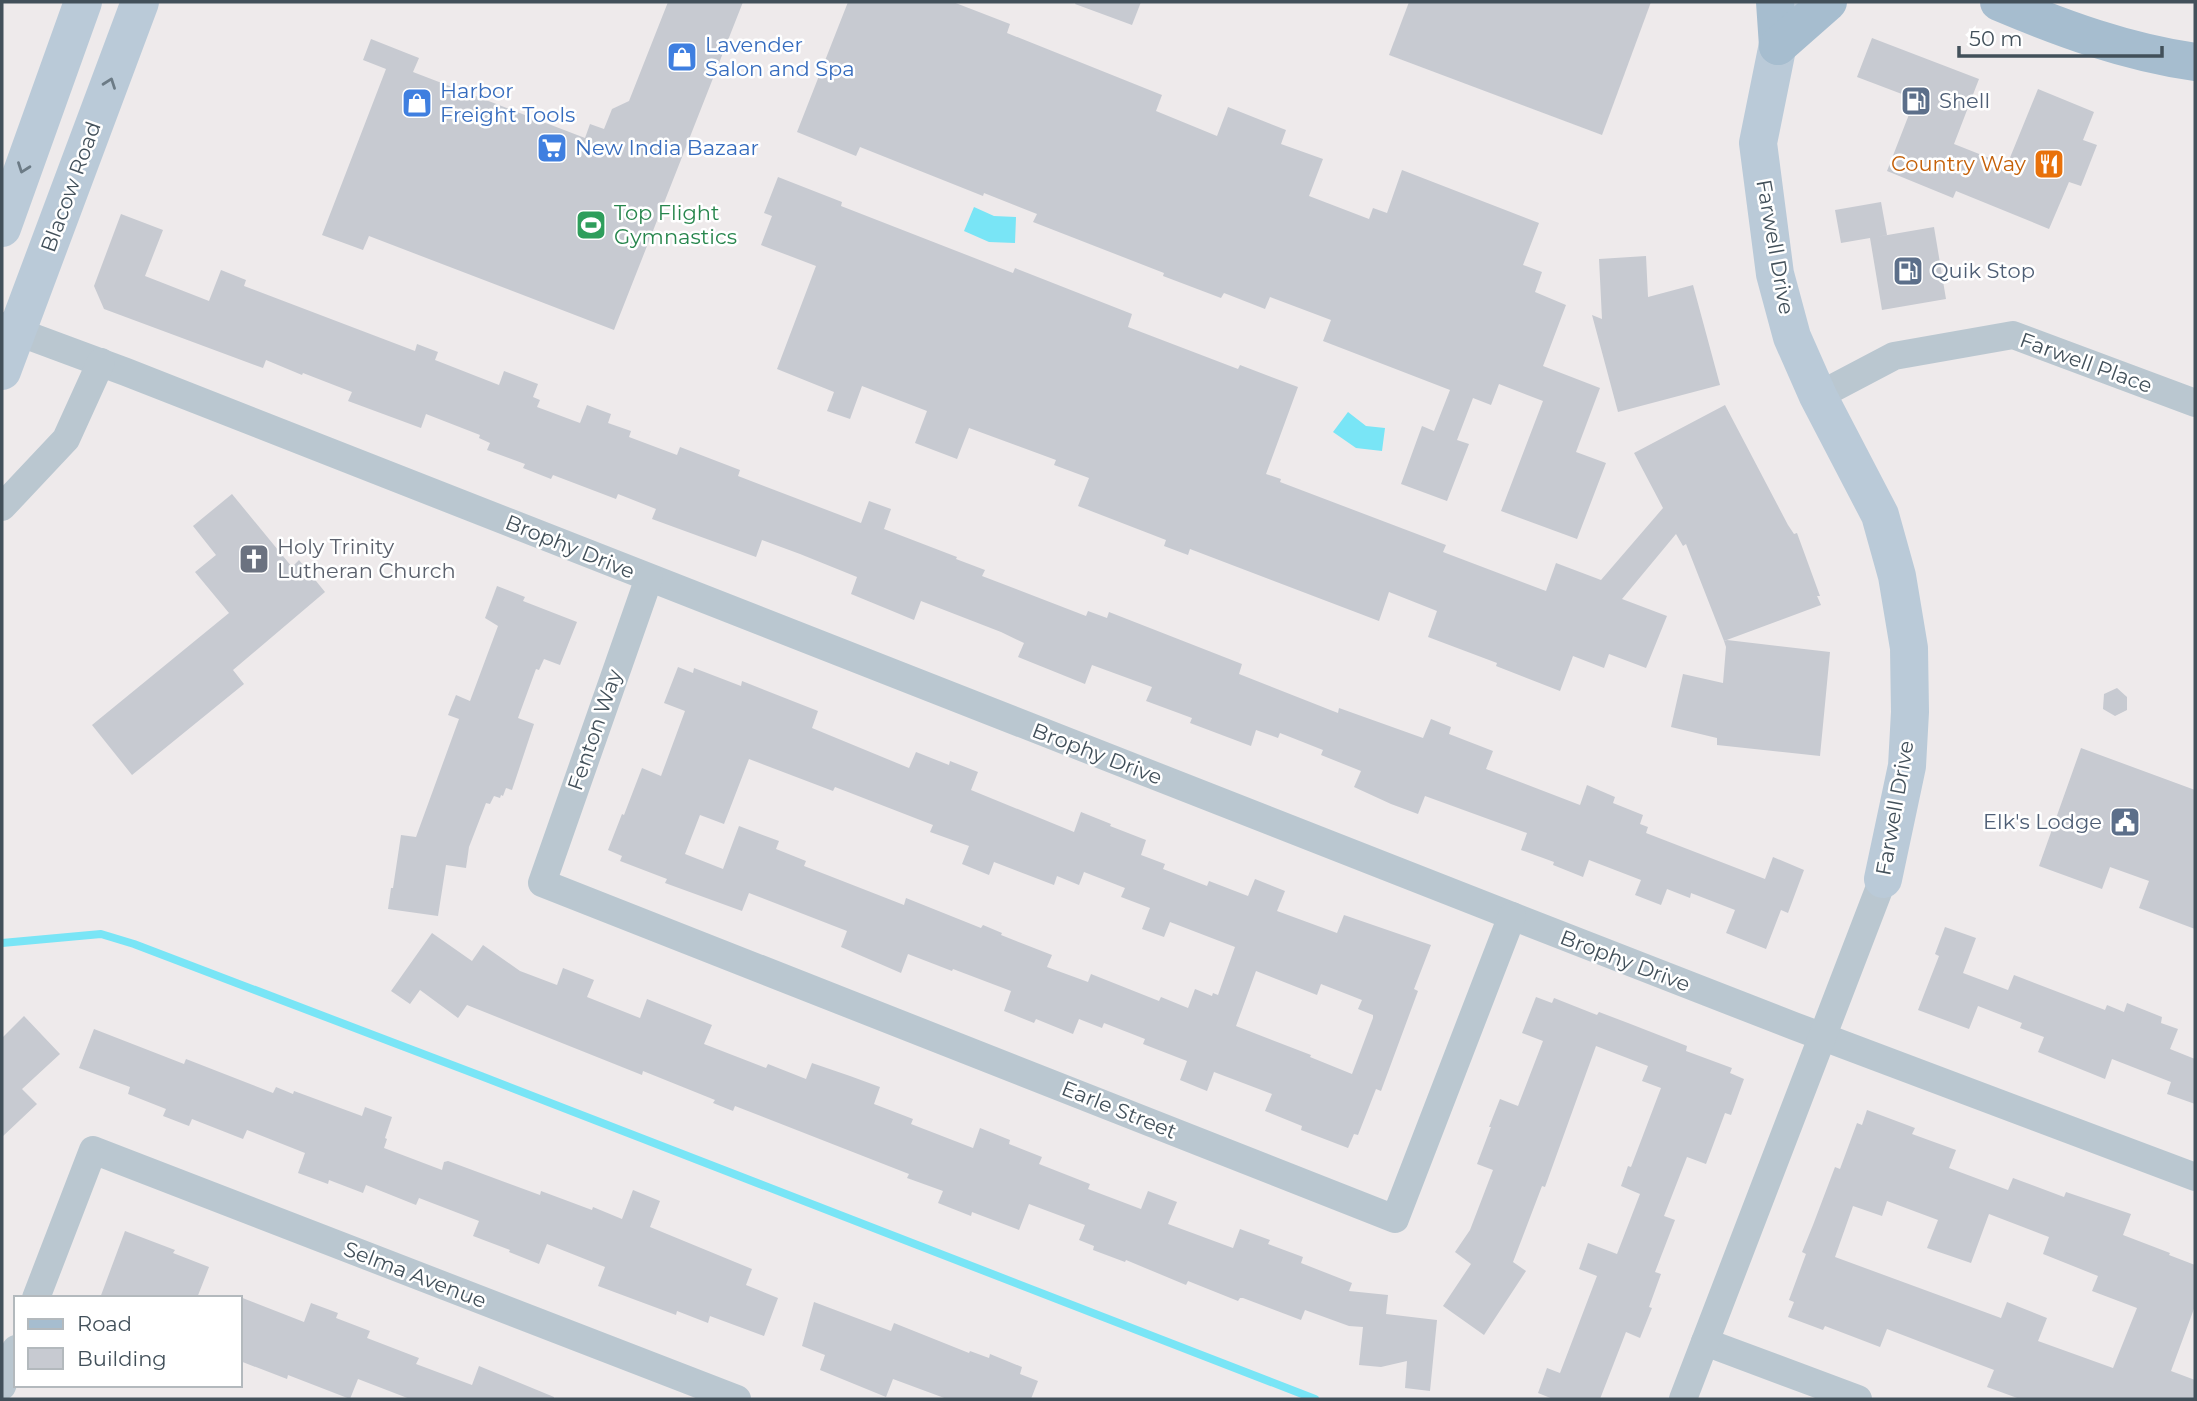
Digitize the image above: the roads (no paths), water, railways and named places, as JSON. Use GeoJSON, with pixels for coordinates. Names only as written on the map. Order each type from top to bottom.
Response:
{"type":"FeatureCollection","features":[{"type":"Feature","properties":{"kind":"main road"},"geometry":{"type":"LineString","coordinates":[[1775,2],[1778,46]]}},
{"type":"Feature","properties":{"kind":"main road"},"geometry":{"type":"LineString","coordinates":[[1778,46],[1828,2]]}},
{"type":"Feature","properties":{"kind":"main road"},"geometry":{"type":"LineString","coordinates":[[1999,2],[2056,26],[2112,45],[2195,62]]}},
{"type":"Feature","properties":{"kind":"street"},"geometry":{"type":"LineString","coordinates":[[2,228],[83,2]]}},
{"type":"Feature","properties":{"kind":"street","name":"Blacow Road"},"geometry":{"type":"LineString","coordinates":[[2,371],[10,328],[140,2]]}},
{"type":"Feature","properties":{"kind":"street","name":"Farwell Drive"},"geometry":{"type":"LineString","coordinates":[[1684,1399],[1883,880],[1907,765],[1909,648],[1897,576],[1880,515],[1818,396],[1792,337],[1775,274],[1758,143],[1780,34],[1793,2]]}},
{"type":"Feature","properties":{"kind":"street","name":"Brophy Drive"},"geometry":{"type":"LineString","coordinates":[[10,328],[1512,916],[2195,1177]]}},
{"type":"Feature","properties":{"kind":"street","name":"Farwell Place"},"geometry":{"type":"LineString","coordinates":[[1818,396],[1894,356],[2014,335],[2195,403]]}},
{"type":"Feature","properties":{"kind":"street"},"geometry":{"type":"LineString","coordinates":[[2,507],[66,439],[101,362]]}},
{"type":"Feature","properties":{"kind":"street","name":"Fenton Way"},"geometry":{"type":"LineString","coordinates":[[542,883],[649,578]]}},
{"type":"Feature","properties":{"kind":"street","name":"Earle Street"},"geometry":{"type":"LineString","coordinates":[[542,883],[1395,1219],[1512,916]]}},
{"type":"Feature","properties":{"kind":"street","name":"Selma Avenue"},"geometry":{"type":"LineString","coordinates":[[37,1296],[93,1150],[737,1399]]}},
{"type":"Feature","properties":{"kind":"street"},"geometry":{"type":"LineString","coordinates":[[1705,1342],[1858,1399]]}},
{"type":"Feature","properties":{"kind":"street"},"geometry":{"type":"LineString","coordinates":[[2,1385],[14,1354]]}},
{"type":"Feature","properties":{"kind":"water"},"geometry":{"type":"Polygon","coordinates":[[[974,207],[994,216],[1016,217],[1015,243],[989,242],[964,231],[974,207]]]}},
{"type":"Feature","properties":{"kind":"water"},"geometry":{"type":"Polygon","coordinates":[[[1348,412],[1366,426],[1385,428],[1382,451],[1356,448],[1333,432],[1348,412]]]}},
{"type":"Feature","properties":{"kind":"waterway"},"geometry":{"type":"LineString","coordinates":[[2,943],[101,934],[134,944],[1315,1399]]}},
{"type":"Feature","properties":{"kind":"place","name":"Lavender Salon and Spa"},"geometry":{"type":"Point","coordinates":[682,57]}},
{"type":"Feature","properties":{"kind":"place","name":"Shell"},"geometry":{"type":"Point","coordinates":[1916,101]}},
{"type":"Feature","properties":{"kind":"place","name":"Harbor Freight Tools"},"geometry":{"type":"Point","coordinates":[417,103]}},
{"type":"Feature","properties":{"kind":"place","name":"New India Bazaar"},"geometry":{"type":"Point","coordinates":[552,148]}},
{"type":"Feature","properties":{"kind":"place","name":"Country Way"},"geometry":{"type":"Point","coordinates":[2049,164]}},
{"type":"Feature","properties":{"kind":"place","name":"Top Flight Gymnastics"},"geometry":{"type":"Point","coordinates":[591,225]}},
{"type":"Feature","properties":{"kind":"place","name":"Quik Stop"},"geometry":{"type":"Point","coordinates":[1908,271]}},
{"type":"Feature","properties":{"kind":"place","name":"Holy Trinity Lutheran Church"},"geometry":{"type":"Point","coordinates":[254,559]}},
{"type":"Feature","properties":{"kind":"place","name":"Elk's Lodge"},"geometry":{"type":"Point","coordinates":[2125,822]}}]}
